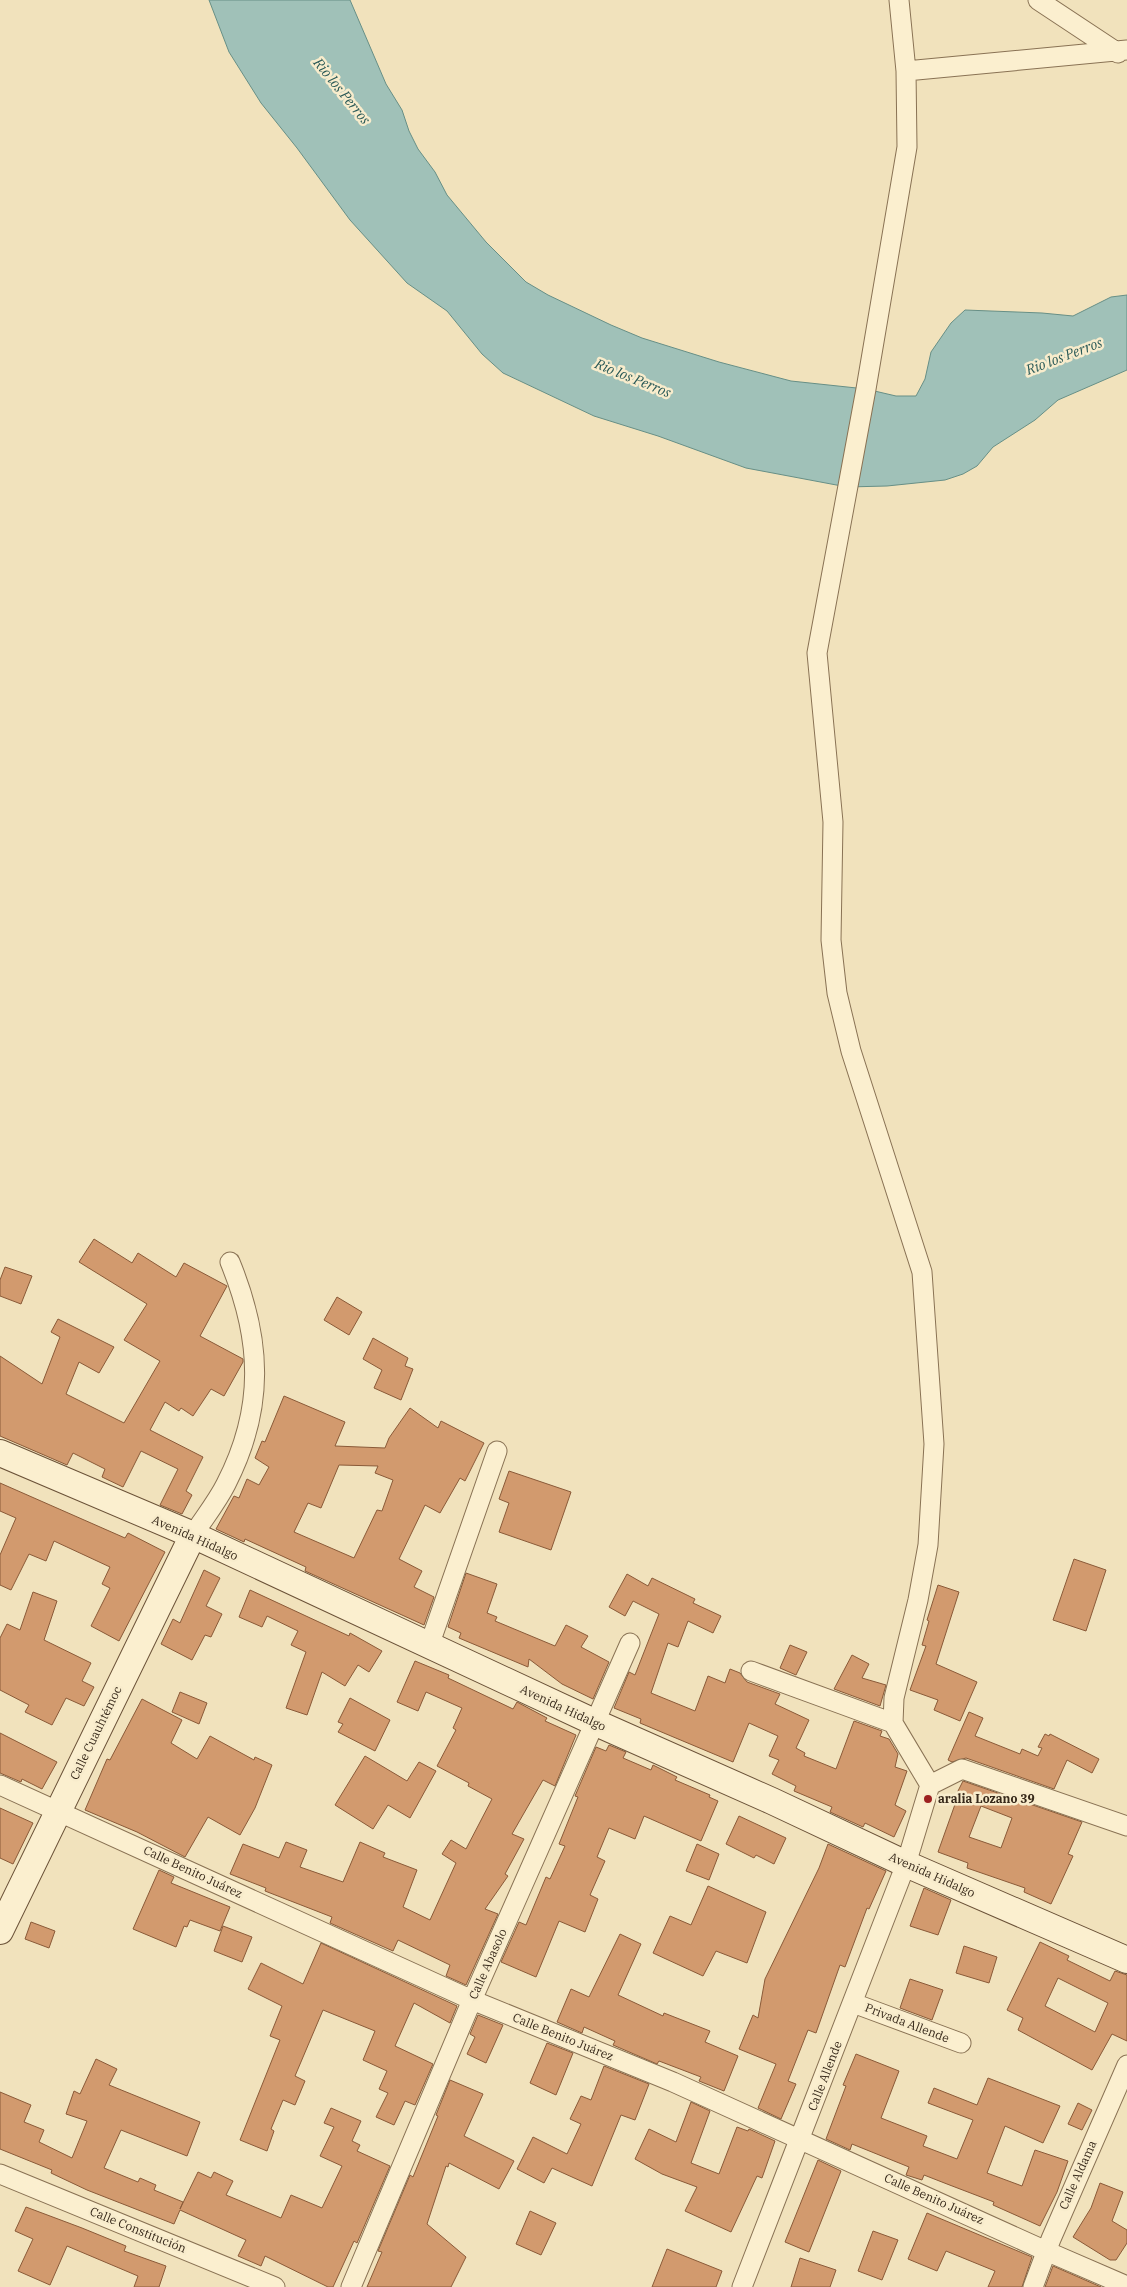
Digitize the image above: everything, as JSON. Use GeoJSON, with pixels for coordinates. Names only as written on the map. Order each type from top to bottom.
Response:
{"type":"FeatureCollection","features":[{"type":"Feature","properties":{"kind":"street"},"geometry":{"type":"LineString","coordinates":[[899,0],[906,71],[908,147],[817,653],[833,822],[831,940],[837,993],[851,1051],[922,1272],[934,1444],[928,1545],[918,1600],[894,1698],[893,1723],[930,1785],[962,1769],[1127,1826]]}},
{"type":"Feature","properties":{"kind":"street"},"geometry":{"type":"LineString","coordinates":[[1038,0],[1123,53]]}},
{"type":"Feature","properties":{"kind":"street"},"geometry":{"type":"LineString","coordinates":[[906,71],[1123,53]]}},
{"type":"Feature","properties":{"kind":"street"},"geometry":{"type":"LineString","coordinates":[[192,1535],[226,1484],[251,1421],[255,1368],[252,1338],[243,1294],[230,1262]]}},
{"type":"Feature","properties":{"kind":"street"},"geometry":{"type":"LineString","coordinates":[[429,1646],[497,1450]]}},
{"type":"Feature","properties":{"kind":"street","name":"Avenida Hidalgo"},"geometry":{"type":"LineString","coordinates":[[0,1452],[192,1535],[594,1722],[772,1800],[906,1864],[1127,1960]]}},
{"type":"Feature","properties":{"kind":"street","name":"Calle Cuauhtémoc"},"geometry":{"type":"LineString","coordinates":[[0,1931],[192,1535]]}},
{"type":"Feature","properties":{"kind":"street","name":"Calle Abasolo"},"geometry":{"type":"LineString","coordinates":[[351,2287],[472,2000],[630,1643]]}},
{"type":"Feature","properties":{"kind":"street"},"geometry":{"type":"LineString","coordinates":[[751,1671],[893,1723]]}},
{"type":"Feature","properties":{"kind":"street","name":"Calle Allende"},"geometry":{"type":"LineString","coordinates":[[742,2287],[906,1864],[930,1785]]}},
{"type":"Feature","properties":{"kind":"street","name":"Calle Benito Juárez"},"geometry":{"type":"LineString","coordinates":[[0,1786],[472,2000],[673,2082],[1127,2286]]}},
{"type":"Feature","properties":{"kind":"street","name":"Privada Allende"},"geometry":{"type":"LineString","coordinates":[[853,2002],[961,2043]]}},
{"type":"Feature","properties":{"kind":"street","name":"Calle Aldama"},"geometry":{"type":"LineString","coordinates":[[1033,2287],[1046,2251],[1127,2065]]}},
{"type":"Feature","properties":{"kind":"street","name":"Calle Constitución"},"geometry":{"type":"LineString","coordinates":[[0,2174],[275,2287]]}},
{"type":"Feature","properties":{"kind":"water","name":"Rio los Perros"},"geometry":{"type":"Polygon","coordinates":[[[209,0],[350,0],[386,84],[402,110],[418,149],[435,172],[447,195],[486,242],[526,282],[548,295],[642,338],[719,362],[791,381],[866,389],[896,396],[916,396],[925,379],[931,352],[951,323],[965,310],[1073,316],[1111,297],[1127,295],[1127,370],[1058,400],[1035,420],[993,447],[977,466],[963,474],[945,480],[887,486],[847,487],[746,468],[658,436],[594,416],[503,373],[482,354],[447,311],[407,283],[350,220],[261,103],[229,52],[209,0]]]}},
{"type":"Feature","properties":{"kind":"building"},"geometry":{"type":"Polygon","coordinates":[[[94,1239],[132,1263],[138,1253],[176,1277],[184,1263],[227,1286],[200,1336],[243,1359],[243,1362],[224,1396],[211,1389],[193,1416],[181,1408],[179,1411],[165,1402],[150,1430],[203,1457],[186,1491],[192,1495],[182,1514],[160,1505],[178,1469],[141,1451],[123,1487],[102,1477],[105,1469],[73,1453],[67,1465],[0,1436],[0,1356],[42,1384],[60,1337],[51,1332],[58,1319],[114,1347],[99,1373],[79,1362],[66,1394],[124,1423],[160,1361],[124,1340],[147,1304],[79,1262],[94,1239]]]}},
{"type":"Feature","properties":{"kind":"building"},"geometry":{"type":"Polygon","coordinates":[[[5,1267],[32,1276],[21,1304],[0,1296],[0,1280],[5,1267]]]}},
{"type":"Feature","properties":{"kind":"building"},"geometry":{"type":"Polygon","coordinates":[[[337,1297],[362,1312],[349,1335],[324,1320],[337,1297]]]}},
{"type":"Feature","properties":{"kind":"building"},"geometry":{"type":"Polygon","coordinates":[[[373,1338],[408,1358],[405,1366],[413,1369],[401,1400],[374,1388],[382,1370],[363,1359],[373,1338]]]}},
{"type":"Feature","properties":{"kind":"building"},"geometry":{"type":"Polygon","coordinates":[[[284,1396],[345,1422],[335,1446],[385,1448],[389,1438],[410,1408],[438,1428],[441,1421],[484,1443],[465,1481],[460,1478],[440,1513],[425,1505],[399,1559],[422,1571],[414,1587],[434,1597],[424,1625],[305,1571],[306,1567],[245,1539],[244,1542],[216,1529],[234,1496],[239,1498],[247,1479],[259,1485],[269,1467],[255,1458],[262,1441],[265,1442],[284,1396]],[[339,1465],[321,1508],[308,1503],[294,1532],[354,1558],[377,1510],[382,1511],[393,1480],[375,1473],[378,1466],[339,1465]]]}},
{"type":"Feature","properties":{"kind":"building"},"geometry":{"type":"Polygon","coordinates":[[[509,1471],[571,1492],[551,1550],[499,1532],[509,1503],[499,1499],[509,1471]]]}},
{"type":"Feature","properties":{"kind":"building"},"geometry":{"type":"Polygon","coordinates":[[[0,1483],[125,1538],[128,1533],[165,1552],[119,1641],[91,1626],[110,1588],[102,1584],[110,1567],[54,1541],[46,1561],[29,1554],[11,1590],[0,1585],[0,1555],[16,1518],[0,1511],[0,1483]]]}},
{"type":"Feature","properties":{"kind":"building"},"geometry":{"type":"Polygon","coordinates":[[[1074,1559],[1106,1570],[1086,1631],[1053,1620],[1074,1559]]]}},
{"type":"Feature","properties":{"kind":"building"},"geometry":{"type":"Polygon","coordinates":[[[204,1570],[220,1578],[206,1606],[222,1614],[211,1637],[205,1635],[192,1660],[161,1644],[173,1619],[180,1623],[204,1570]]]}},
{"type":"Feature","properties":{"kind":"building"},"geometry":{"type":"Polygon","coordinates":[[[466,1573],[497,1584],[487,1613],[497,1617],[495,1621],[555,1646],[566,1625],[588,1636],[581,1647],[609,1662],[593,1699],[562,1684],[529,1659],[528,1667],[459,1638],[461,1633],[448,1627],[466,1573]]]}},
{"type":"Feature","properties":{"kind":"building"},"geometry":{"type":"Polygon","coordinates":[[[627,1574],[648,1586],[652,1578],[695,1599],[693,1603],[721,1616],[713,1633],[688,1621],[678,1647],[668,1643],[651,1693],[695,1711],[708,1676],[725,1683],[730,1669],[740,1673],[747,1682],[780,1694],[775,1704],[809,1720],[796,1748],[805,1753],[804,1756],[836,1769],[854,1721],[882,1731],[880,1736],[889,1739],[898,1754],[895,1767],[907,1771],[895,1805],[906,1811],[894,1837],[865,1823],[863,1827],[830,1812],[832,1807],[794,1791],[796,1786],[772,1774],[779,1760],[769,1756],[778,1736],[749,1723],[733,1762],[640,1723],[641,1719],[614,1708],[629,1672],[635,1675],[659,1614],[633,1601],[625,1616],[609,1607],[627,1574]]]}},
{"type":"Feature","properties":{"kind":"building"},"geometry":{"type":"Polygon","coordinates":[[[938,1585],[959,1592],[936,1664],[977,1682],[960,1721],[934,1710],[938,1700],[910,1690],[926,1646],[922,1645],[929,1621],[927,1620],[938,1585]]]}},
{"type":"Feature","properties":{"kind":"building"},"geometry":{"type":"Polygon","coordinates":[[[250,1590],[349,1636],[350,1633],[382,1651],[369,1672],[358,1665],[345,1686],[322,1672],[307,1715],[286,1708],[306,1652],[291,1645],[298,1631],[267,1616],[262,1627],[239,1617],[250,1590]]]}},
{"type":"Feature","properties":{"kind":"building"},"geometry":{"type":"Polygon","coordinates":[[[33,1592],[57,1601],[44,1640],[91,1663],[82,1681],[94,1687],[84,1706],[66,1698],[52,1725],[25,1712],[29,1705],[0,1690],[0,1638],[7,1624],[20,1630],[33,1592]]]}},
{"type":"Feature","properties":{"kind":"building"},"geometry":{"type":"Polygon","coordinates":[[[790,1645],[807,1652],[796,1675],[780,1668],[790,1645]]]}},
{"type":"Feature","properties":{"kind":"building"},"geometry":{"type":"Polygon","coordinates":[[[852,1655],[869,1664],[862,1678],[886,1685],[880,1706],[834,1689],[852,1655]]]}},
{"type":"Feature","properties":{"kind":"building"},"geometry":{"type":"Polygon","coordinates":[[[415,1661],[449,1675],[448,1678],[513,1709],[517,1702],[547,1718],[545,1721],[576,1735],[555,1786],[543,1780],[512,1834],[524,1839],[505,1874],[508,1876],[485,1909],[498,1914],[466,1985],[446,1976],[450,1965],[398,1940],[393,1951],[330,1923],[332,1917],[265,1891],[266,1888],[230,1874],[243,1844],[279,1858],[286,1842],[307,1850],[300,1867],[343,1882],[360,1842],[385,1853],[383,1857],[417,1870],[403,1907],[430,1920],[456,1863],[442,1854],[451,1840],[466,1849],[492,1799],[468,1786],[469,1783],[437,1766],[456,1730],[453,1728],[462,1708],[426,1692],[418,1711],[397,1702],[415,1661]]]}},
{"type":"Feature","properties":{"kind":"building"},"geometry":{"type":"Polygon","coordinates":[[[180,1692],[207,1703],[199,1724],[172,1712],[180,1692]]]}},
{"type":"Feature","properties":{"kind":"building"},"geometry":{"type":"Polygon","coordinates":[[[350,1698],[390,1720],[375,1751],[338,1732],[343,1724],[338,1722],[350,1698]]]}},
{"type":"Feature","properties":{"kind":"building"},"geometry":{"type":"Polygon","coordinates":[[[142,1699],[182,1720],[171,1743],[197,1759],[210,1736],[254,1760],[255,1757],[272,1765],[255,1808],[240,1835],[208,1817],[185,1857],[137,1832],[85,1810],[107,1759],[110,1760],[142,1699]]]}},
{"type":"Feature","properties":{"kind":"building"},"geometry":{"type":"Polygon","coordinates":[[[969,1712],[983,1718],[975,1736],[1020,1754],[1022,1749],[1038,1756],[1042,1748],[1038,1747],[1045,1734],[1049,1736],[1050,1734],[1099,1759],[1092,1773],[1067,1760],[1054,1789],[966,1758],[952,1762],[948,1760],[969,1712]]]}},
{"type":"Feature","properties":{"kind":"building"},"geometry":{"type":"Polygon","coordinates":[[[0,1733],[57,1762],[42,1789],[22,1779],[21,1782],[0,1773],[0,1733]]]}},
{"type":"Feature","properties":{"kind":"building"},"geometry":{"type":"Polygon","coordinates":[[[609,1745],[626,1752],[623,1758],[651,1770],[653,1765],[677,1777],[675,1780],[710,1795],[709,1797],[718,1801],[701,1841],[644,1816],[635,1839],[609,1828],[597,1857],[605,1861],[590,1895],[598,1899],[585,1932],[559,1921],[536,1977],[501,1962],[519,1922],[526,1925],[546,1877],[550,1879],[565,1846],[559,1844],[578,1797],[575,1796],[596,1747],[606,1751],[609,1745]]]}},
{"type":"Feature","properties":{"kind":"building"},"geometry":{"type":"Polygon","coordinates":[[[365,1756],[407,1781],[419,1762],[436,1771],[410,1818],[388,1805],[373,1829],[335,1805],[365,1756]]]}},
{"type":"Feature","properties":{"kind":"building"},"geometry":{"type":"Polygon","coordinates":[[[963,1781],[1082,1822],[1068,1854],[1073,1856],[1051,1904],[1024,1892],[1025,1888],[967,1868],[968,1863],[938,1852],[958,1796],[956,1795],[963,1781]],[[981,1806],[969,1837],[1001,1848],[1012,1818],[981,1806]]]}},
{"type":"Feature","properties":{"kind":"building"},"geometry":{"type":"Polygon","coordinates":[[[0,1808],[33,1823],[13,1864],[0,1858],[0,1808]]]}},
{"type":"Feature","properties":{"kind":"building"},"geometry":{"type":"Polygon","coordinates":[[[739,1816],[786,1838],[774,1864],[756,1855],[754,1858],[726,1844],[739,1816]]]}},
{"type":"Feature","properties":{"kind":"building"},"geometry":{"type":"Polygon","coordinates":[[[697,1844],[719,1854],[709,1880],[686,1871],[697,1844]]]}},
{"type":"Feature","properties":{"kind":"building"},"geometry":{"type":"Polygon","coordinates":[[[828,1844],[886,1871],[869,1909],[867,1908],[845,1967],[840,1965],[816,2033],[808,2030],[788,2081],[796,2084],[781,2119],[758,2108],[776,2064],[739,2049],[753,2015],[758,2018],[765,1979],[819,1868],[828,1844]]]}},
{"type":"Feature","properties":{"kind":"building"},"geometry":{"type":"Polygon","coordinates":[[[159,1870],[174,1877],[171,1883],[230,1907],[220,1931],[190,1920],[187,1927],[184,1926],[176,1947],[133,1929],[159,1870]]]}},
{"type":"Feature","properties":{"kind":"building"},"geometry":{"type":"Polygon","coordinates":[[[708,1886],[766,1912],[747,1963],[716,1951],[703,1976],[653,1953],[670,1916],[691,1925],[708,1886]]]}},
{"type":"Feature","properties":{"kind":"building"},"geometry":{"type":"Polygon","coordinates":[[[924,1888],[951,1900],[938,1935],[910,1926],[924,1888]]]}},
{"type":"Feature","properties":{"kind":"building"},"geometry":{"type":"Polygon","coordinates":[[[31,1922],[55,1931],[49,1948],[25,1939],[31,1922]]]}},
{"type":"Feature","properties":{"kind":"building"},"geometry":{"type":"Polygon","coordinates":[[[223,1926],[252,1937],[242,1962],[214,1951],[223,1926]]]}},
{"type":"Feature","properties":{"kind":"building"},"geometry":{"type":"Polygon","coordinates":[[[620,1934],[641,1944],[618,1995],[663,2016],[664,2013],[710,2031],[705,2042],[738,2056],[724,2091],[699,2081],[701,2077],[659,2061],[657,2064],[613,2045],[615,2041],[584,2027],[582,2033],[557,2022],[571,1989],[589,1997],[620,1934]]]}},
{"type":"Feature","properties":{"kind":"building"},"geometry":{"type":"Polygon","coordinates":[[[1040,1942],[1069,1956],[1067,1960],[1110,1981],[1115,1971],[1127,1975],[1127,2041],[1112,2034],[1092,2070],[1018,2030],[1023,2018],[1007,2010],[1040,1942]],[[1058,1978],[1045,2006],[1095,2032],[1108,2003],[1058,1978]]]}},
{"type":"Feature","properties":{"kind":"building"},"geometry":{"type":"Polygon","coordinates":[[[321,1943],[457,2006],[450,2023],[414,2003],[395,2046],[433,2064],[415,2105],[405,2101],[394,2125],[376,2117],[388,2093],[379,2089],[387,2071],[363,2060],[375,2031],[323,2010],[295,2076],[305,2081],[295,2105],[283,2100],[271,2129],[274,2131],[267,2151],[240,2140],[280,2040],[270,2036],[282,2006],[248,1989],[261,1963],[303,1984],[321,1943]]]}},
{"type":"Feature","properties":{"kind":"building"},"geometry":{"type":"Polygon","coordinates":[[[964,1946],[997,1957],[989,1983],[956,1973],[964,1946]]]}},
{"type":"Feature","properties":{"kind":"building"},"geometry":{"type":"Polygon","coordinates":[[[910,1979],[943,1990],[932,2020],[900,2008],[910,1979]]]}},
{"type":"Feature","properties":{"kind":"building"},"geometry":{"type":"Polygon","coordinates":[[[478,2015],[503,2025],[486,2063],[467,2054],[475,2037],[470,2034],[478,2015]]]}},
{"type":"Feature","properties":{"kind":"building"},"geometry":{"type":"Polygon","coordinates":[[[547,2043],[573,2053],[556,2095],[530,2083],[547,2043]]]}},
{"type":"Feature","properties":{"kind":"building"},"geometry":{"type":"Polygon","coordinates":[[[856,2054],[899,2071],[881,2118],[927,2136],[923,2146],[957,2159],[973,2120],[928,2103],[934,2088],[977,2105],[988,2078],[1060,2106],[1043,2143],[1005,2126],[987,2173],[1022,2186],[1035,2150],[1068,2161],[1057,2192],[1040,2226],[993,2205],[994,2202],[924,2175],[922,2180],[906,2175],[909,2167],[852,2144],[850,2150],[826,2139],[846,2086],[843,2085],[856,2054]]]}},
{"type":"Feature","properties":{"kind":"building"},"geometry":{"type":"Polygon","coordinates":[[[96,2059],[117,2069],[109,2085],[200,2122],[187,2156],[121,2130],[104,2168],[138,2182],[140,2178],[156,2185],[154,2190],[183,2202],[180,2209],[198,2172],[211,2178],[214,2172],[233,2181],[226,2195],[281,2218],[291,2195],[322,2208],[342,2166],[320,2156],[334,2127],[324,2123],[331,2108],[361,2121],[352,2141],[360,2145],[357,2151],[390,2166],[357,2243],[354,2241],[333,2287],[328,2287],[265,2256],[261,2266],[238,2256],[246,2240],[180,2210],[174,2224],[87,2190],[51,2173],[52,2170],[0,2149],[0,2092],[31,2105],[24,2122],[44,2130],[39,2142],[72,2158],[87,2121],[66,2114],[74,2091],[80,2094],[96,2059]]]}},
{"type":"Feature","properties":{"kind":"building"},"geometry":{"type":"Polygon","coordinates":[[[604,2066],[649,2084],[635,2120],[621,2115],[592,2186],[552,2168],[544,2183],[517,2169],[533,2137],[567,2154],[581,2124],[570,2119],[581,2096],[591,2100],[604,2066]]]}},
{"type":"Feature","properties":{"kind":"building"},"geometry":{"type":"Polygon","coordinates":[[[450,2080],[483,2094],[464,2136],[514,2161],[499,2189],[449,2163],[448,2167],[446,2166],[427,2224],[466,2257],[451,2287],[367,2287],[382,2252],[378,2251],[410,2175],[413,2177],[438,2116],[436,2115],[450,2080]]]}},
{"type":"Feature","properties":{"kind":"building"},"geometry":{"type":"Polygon","coordinates":[[[691,2102],[710,2111],[691,2163],[719,2174],[737,2127],[748,2131],[749,2129],[775,2141],[762,2178],[757,2176],[731,2232],[685,2211],[697,2187],[662,2174],[635,2159],[649,2129],[676,2142],[691,2102]]]}},
{"type":"Feature","properties":{"kind":"building"},"geometry":{"type":"Polygon","coordinates":[[[1078,2103],[1092,2110],[1082,2130],[1068,2124],[1078,2103]]]}},
{"type":"Feature","properties":{"kind":"building"},"geometry":{"type":"Polygon","coordinates":[[[818,2160],[841,2171],[809,2252],[785,2242],[818,2160]]]}},
{"type":"Feature","properties":{"kind":"building"},"geometry":{"type":"Polygon","coordinates":[[[1100,2183],[1123,2192],[1112,2221],[1127,2230],[1127,2243],[1116,2260],[1110,2260],[1073,2237],[1091,2208],[1100,2183]]]}},
{"type":"Feature","properties":{"kind":"building"},"geometry":{"type":"Polygon","coordinates":[[[26,2207],[126,2246],[124,2251],[166,2266],[159,2287],[134,2287],[138,2276],[67,2246],[50,2285],[18,2271],[33,2239],[15,2231],[26,2207]]]}},
{"type":"Feature","properties":{"kind":"building"},"geometry":{"type":"Polygon","coordinates":[[[530,2211],[556,2223],[541,2255],[516,2244],[530,2211]]]}},
{"type":"Feature","properties":{"kind":"building"},"geometry":{"type":"Polygon","coordinates":[[[927,2213],[1032,2257],[1022,2287],[988,2287],[995,2271],[946,2251],[937,2271],[908,2259],[927,2213]]]}},
{"type":"Feature","properties":{"kind":"building"},"geometry":{"type":"Polygon","coordinates":[[[873,2231],[898,2240],[882,2280],[858,2271],[873,2231]]]}},
{"type":"Feature","properties":{"kind":"building"},"geometry":{"type":"Polygon","coordinates":[[[667,2249],[722,2271],[716,2287],[652,2287],[667,2249]]]}},
{"type":"Feature","properties":{"kind":"building"},"geometry":{"type":"Polygon","coordinates":[[[800,2258],[836,2270],[830,2287],[791,2287],[800,2258]]]}},
{"type":"Feature","properties":{"kind":"building"},"geometry":{"type":"Polygon","coordinates":[[[1053,2266],[1101,2287],[1045,2287],[1053,2266]]]}},
{"type":"Feature","properties":{"kind":"place","name":"aralia Lozano 39"},"geometry":{"type":"Point","coordinates":[928,1799]}}]}
